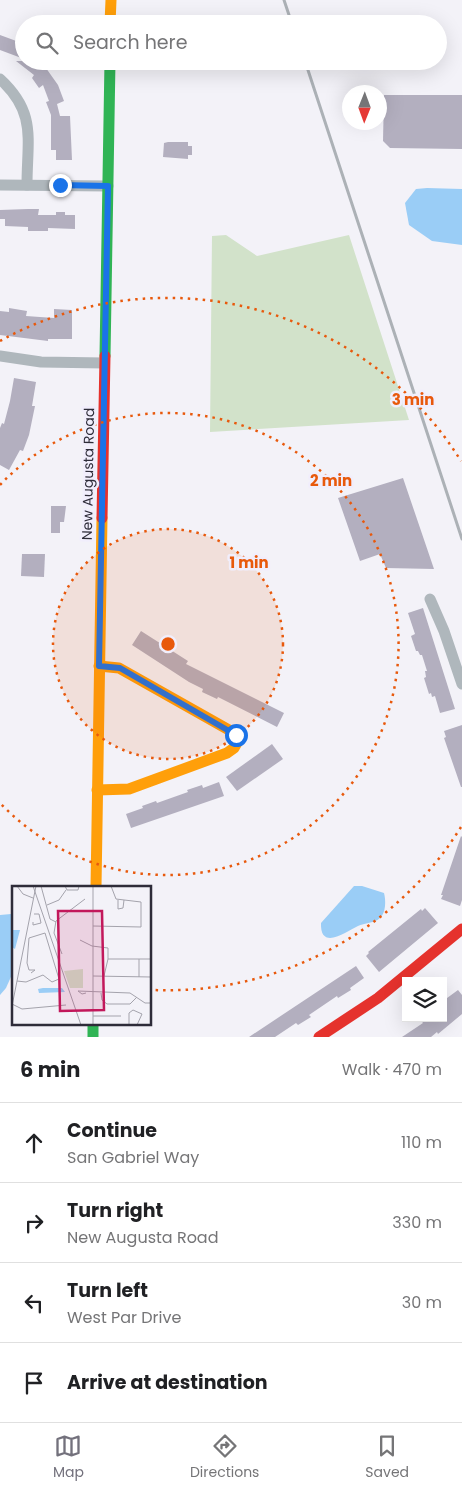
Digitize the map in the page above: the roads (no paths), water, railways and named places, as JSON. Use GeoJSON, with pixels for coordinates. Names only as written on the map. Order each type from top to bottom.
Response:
{"type":"FeatureCollection","features":[{"type":"Feature","properties":{"kind":"street"},"geometry":{"type":"LineString","coordinates":[[110,15],[111,0]]}},
{"type":"Feature","properties":{"kind":"street","name":"New Augusta Road"},"geometry":{"type":"LineString","coordinates":[[96,886],[110,70]]}},
{"type":"Feature","properties":{"kind":"street"},"geometry":{"type":"LineString","coordinates":[[0,79],[13,91],[25,113],[28,131],[27,185]]}},
{"type":"Feature","properties":{"kind":"street"},"geometry":{"type":"LineString","coordinates":[[0,184],[108,186]]}},
{"type":"Feature","properties":{"kind":"street"},"geometry":{"type":"LineString","coordinates":[[0,356],[41,362],[104,363]]}},
{"type":"Feature","properties":{"kind":"street"},"geometry":{"type":"LineString","coordinates":[[430,599],[444,631],[462,684]]}},
{"type":"Feature","properties":{"kind":"street"},"geometry":{"type":"LineString","coordinates":[[98,790],[129,789],[227,753],[234,748],[238,741],[236,735],[229,730],[120,668],[99,666]]}},
{"type":"Feature","properties":{"kind":"street"},"geometry":{"type":"LineString","coordinates":[[319,1037],[378,998],[462,929]]}},
{"type":"Feature","properties":{"kind":"street"},"geometry":{"type":"LineString","coordinates":[[93,1024],[93,1037]]}},
{"type":"Feature","properties":{"kind":"water"},"geometry":{"type":"Polygon","coordinates":[[[416,189],[462,189],[462,245],[432,241],[409,225],[405,203],[416,189]]]}},
{"type":"Feature","properties":{"kind":"water"},"geometry":{"type":"Polygon","coordinates":[[[354,886],[362,886],[384,893],[385,906],[382,916],[378,920],[360,925],[341,935],[329,938],[325,936],[321,923],[354,886]]]}},
{"type":"Feature","properties":{"kind":"water"},"geometry":{"type":"Polygon","coordinates":[[[12,914],[12,974],[6,988],[0,995],[0,915],[12,914]]]}},
{"type":"Feature","properties":{"kind":"railway"},"geometry":{"type":"LineString","coordinates":[[284,0],[289,15]]}},
{"type":"Feature","properties":{"kind":"railway"},"geometry":{"type":"LineString","coordinates":[[308,70],[462,539]]}}]}
